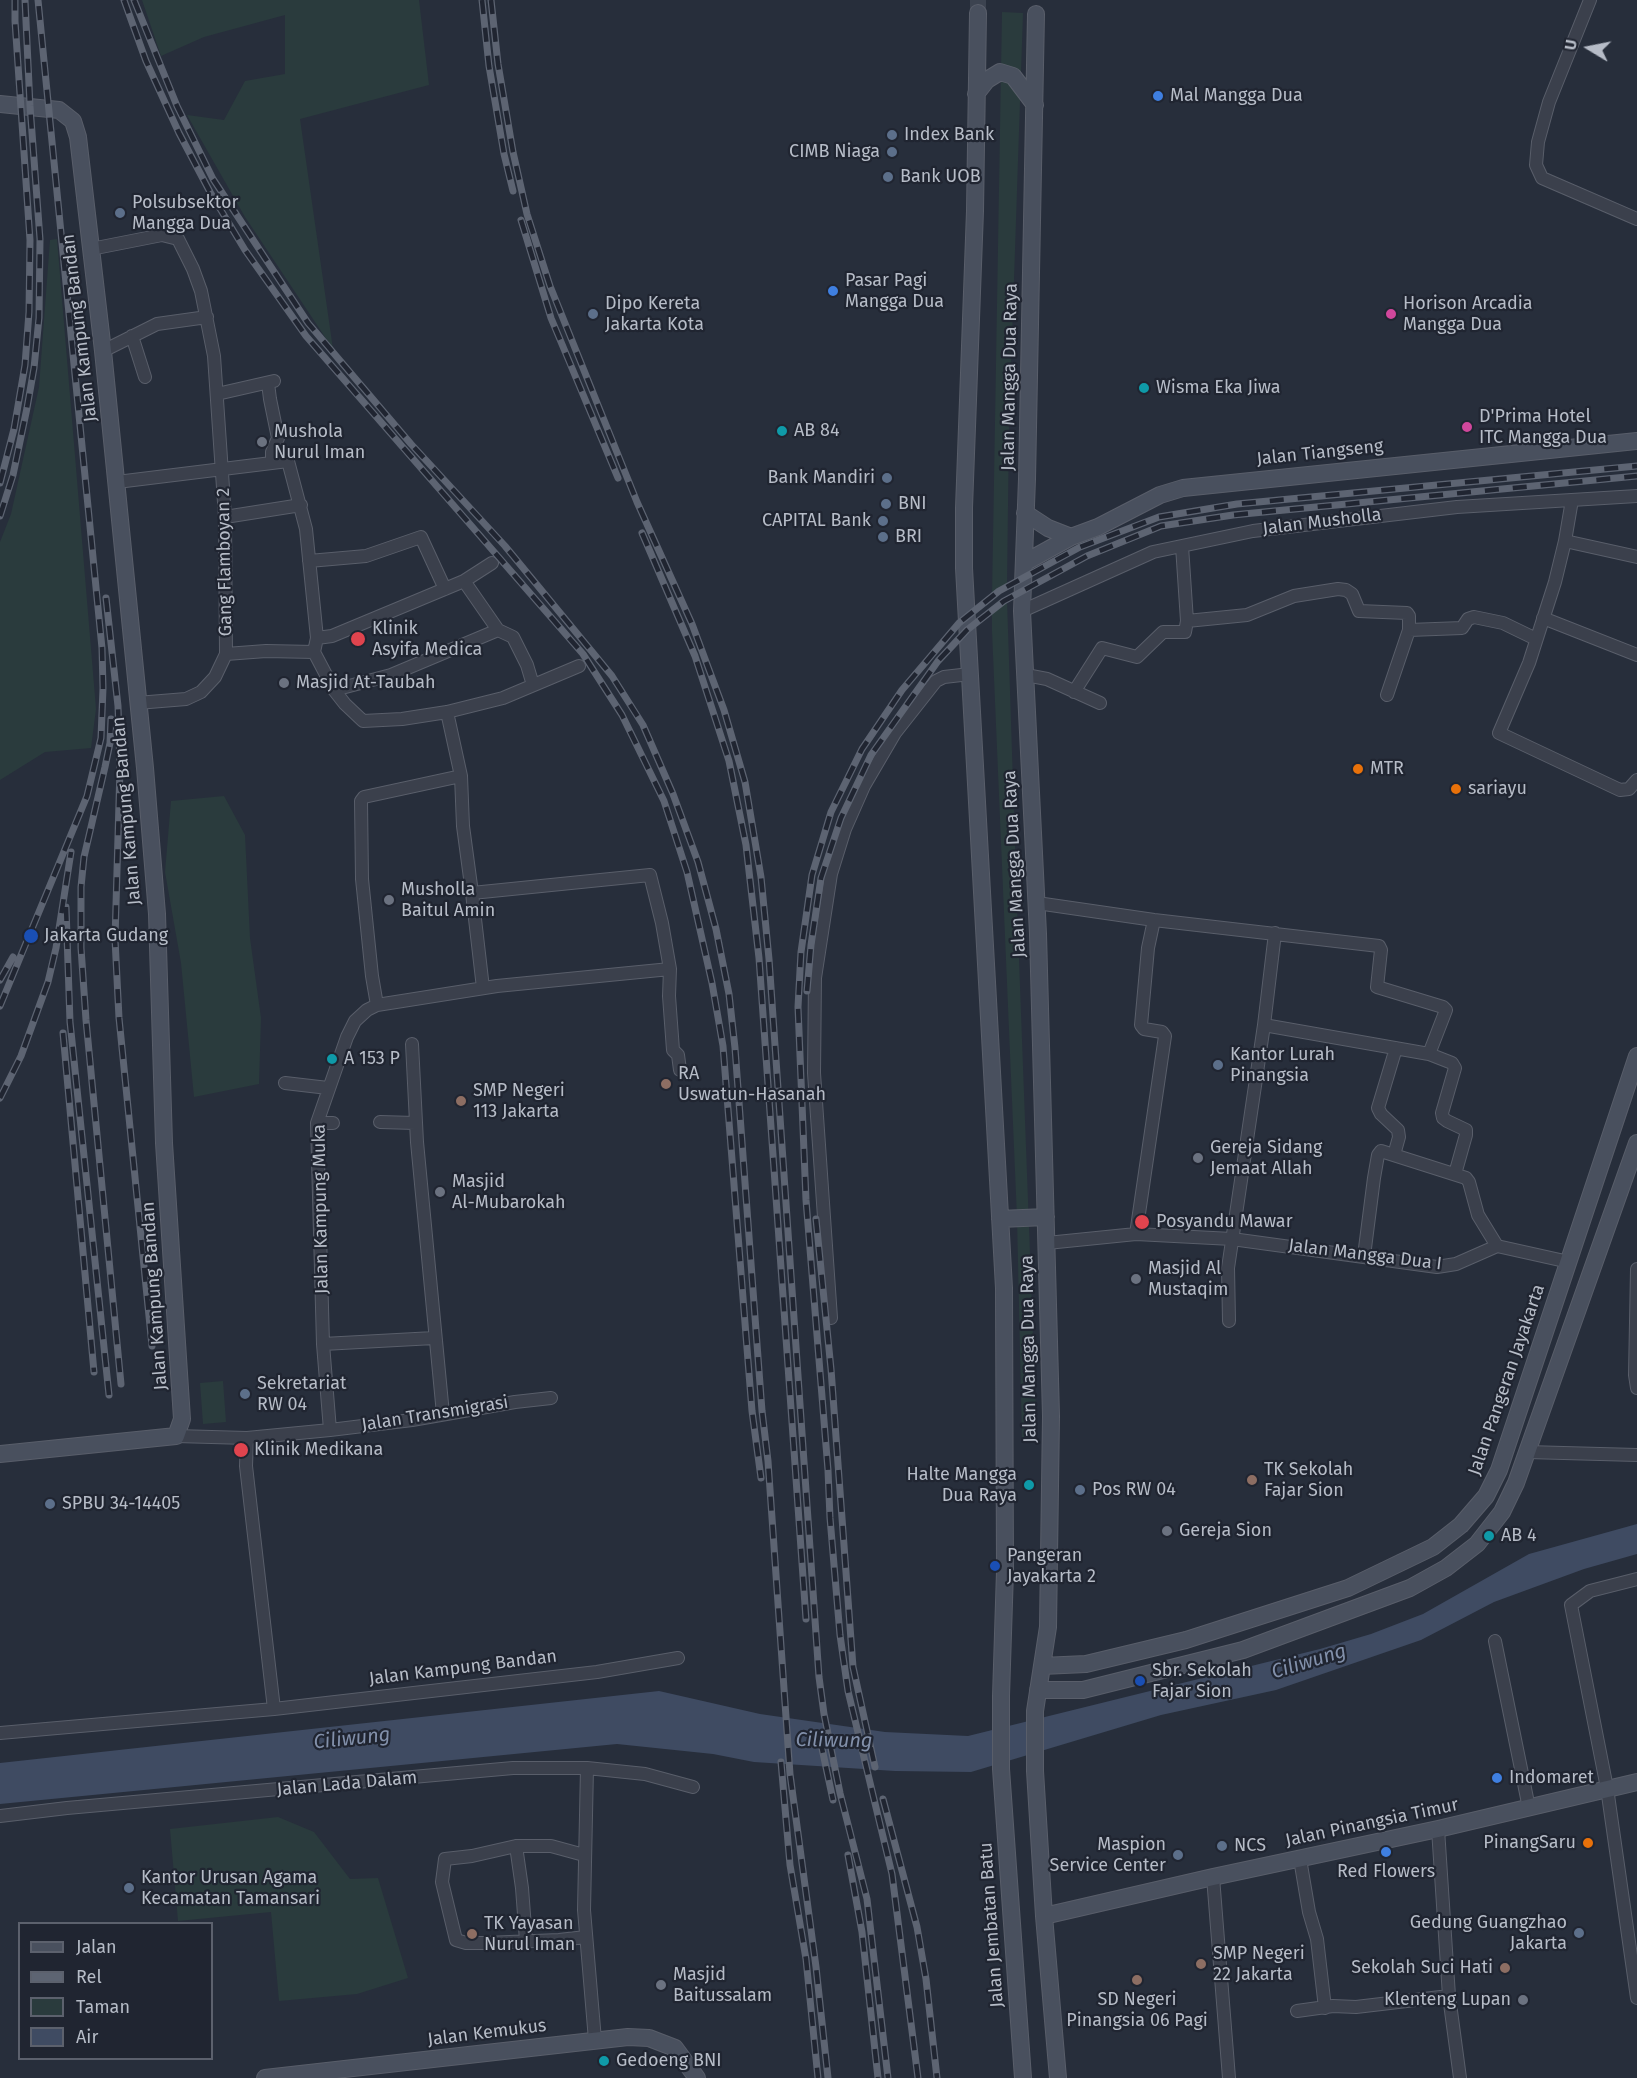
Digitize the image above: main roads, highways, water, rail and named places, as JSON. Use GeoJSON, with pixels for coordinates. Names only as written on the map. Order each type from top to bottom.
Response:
{"type":"FeatureCollection","features":[{"type":"Feature","properties":{"kind":"main road","name":"Jalan Mangga Dua Raya"},"geometry":{"type":"LineString","coordinates":[[978,12],[972,324],[964,508],[964,568],[1004,1288],[1005,1547],[1000,1709],[1001,1769]]}},
{"type":"Feature","properties":{"kind":"main road","name":"Jalan Mangga Dua Raya"},"geometry":{"type":"LineString","coordinates":[[1036,14],[1022,611],[1037,903],[1051,1416],[1048,1627],[1035,1711],[1035,1771],[1044,1916]]}},
{"type":"Feature","properties":{"kind":"main road"},"geometry":{"type":"LineString","coordinates":[[976,94],[987,80],[1000,72],[1012,76],[1035,105]]}},
{"type":"Feature","properties":{"kind":"main road","name":"Jalan Kampung Bandan"},"geometry":{"type":"LineString","coordinates":[[0,104],[59,110],[73,121],[78,136],[117,482],[157,914],[164,1143],[183,1419],[176,1436],[0,1454]]}},
{"type":"Feature","properties":{"kind":"main road","name":"Jalan Tiangseng"},"geometry":{"type":"LineString","coordinates":[[1024,563],[1071,537],[1098,527],[1160,495],[1183,488],[1637,441]]}},
{"type":"Feature","properties":{"kind":"main road"},"geometry":{"type":"LineString","coordinates":[[1025,513],[1048,528],[1071,537]]}},
{"type":"Feature","properties":{"kind":"main road","name":"Jalan Pangeran Jayakarta"},"geometry":{"type":"LineString","coordinates":[[1042,1666],[1086,1664],[1186,1640],[1348,1588],[1433,1547],[1461,1525],[1486,1496],[1499,1470],[1637,1056]]}},
{"type":"Feature","properties":{"kind":"main road"},"geometry":{"type":"LineString","coordinates":[[1038,1690],[1083,1690],[1243,1650],[1410,1588],[1446,1568],[1477,1544],[1502,1512],[1516,1483],[1637,1143]]}},
{"type":"Feature","properties":{"kind":"main road"},"geometry":{"type":"LineString","coordinates":[[1601,1163],[1611,1170],[1627,1171]]}},
{"type":"Feature","properties":{"kind":"main road"},"geometry":{"type":"LineString","coordinates":[[1592,1191],[1607,1189],[1614,1192],[1617,1199]]}},
{"type":"Feature","properties":{"kind":"main road"},"geometry":{"type":"LineString","coordinates":[[1000,1220],[1046,1217]]}},
{"type":"Feature","properties":{"kind":"main road"},"geometry":{"type":"LineString","coordinates":[[1238,1625],[1243,1650]]}},
{"type":"Feature","properties":{"kind":"main road","name":"Jalan Jembatan Batu"},"geometry":{"type":"LineString","coordinates":[[1001,1769],[1023,2078]]}},
{"type":"Feature","properties":{"kind":"main road","name":"Jalan Pinangsia Timur"},"geometry":{"type":"LineString","coordinates":[[1044,1916],[1438,1829],[1637,1782]]}},
{"type":"Feature","properties":{"kind":"main road"},"geometry":{"type":"LineString","coordinates":[[1044,1916],[1058,2078]]}},
{"type":"Feature","properties":{"kind":"main road","name":"Jalan Kemukus"},"geometry":{"type":"LineString","coordinates":[[265,2078],[628,2037],[649,2038],[675,2048],[697,2078]]}},
{"type":"Feature","properties":{"kind":"water","name":"Ciliwung"},"geometry":{"type":"Polygon","coordinates":[[[1637,1524],[1637,1554],[1584,1569],[1494,1602],[1421,1640],[1276,1690],[1161,1715],[971,1772],[895,1771],[754,1762],[713,1754],[617,1744],[0,1804],[0,1763],[659,1691],[760,1714],[885,1732],[968,1736],[1320,1649],[1371,1634],[1423,1614],[1529,1554],[1637,1524]]]}},
{"type":"Feature","properties":{"kind":"tunnel"},"geometry":{"type":"LineString","coordinates":[[978,0],[978,13]]}},
{"type":"Feature","properties":{"kind":"railway"},"geometry":{"type":"LineString","coordinates":[[0,483],[14,429],[25,365],[29,312],[30,240],[15,0]]}},
{"type":"Feature","properties":{"kind":"railway"},"geometry":{"type":"LineString","coordinates":[[0,516],[13,475],[27,408],[39,318],[40,239],[25,0]]}},
{"type":"Feature","properties":{"kind":"railway"},"geometry":{"type":"LineString","coordinates":[[0,1006],[87,796],[101,738],[103,688],[102,648],[38,0]]}},
{"type":"Feature","properties":{"kind":"railway"},"geometry":{"type":"LineString","coordinates":[[124,0],[146,61],[179,133],[210,192],[245,250],[306,336],[583,654],[622,715],[664,801],[687,872],[712,983],[723,1046],[752,1411],[761,1478]]}},
{"type":"Feature","properties":{"kind":"railway"},"geometry":{"type":"LineString","coordinates":[[134,0],[177,106],[213,179],[308,323],[411,444],[505,546],[612,676],[643,725],[673,794],[698,862],[716,929],[729,994],[735,1048],[790,1774],[816,1967],[828,2078]]}},
{"type":"Feature","properties":{"kind":"railway"},"geometry":{"type":"LineString","coordinates":[[482,0],[489,66],[504,154],[513,191]]}},
{"type":"Feature","properties":{"kind":"railway"},"geometry":{"type":"LineString","coordinates":[[491,0],[498,64],[513,152],[527,214],[550,286],[637,502],[692,624],[724,710],[745,782],[761,877],[769,959],[819,1677],[840,1793],[867,1899],[888,2078]]}},
{"type":"Feature","properties":{"kind":"railway"},"geometry":{"type":"LineString","coordinates":[[521,220],[551,318],[618,478]]}},
{"type":"Feature","properties":{"kind":"railway"},"geometry":{"type":"LineString","coordinates":[[918,2078],[892,1874],[848,1691],[840,1635],[806,1200],[798,1007],[801,952],[812,875],[831,812],[862,749],[902,690],[959,623],[999,591],[1080,547],[1159,517],[1237,504],[1637,466]]}},
{"type":"Feature","properties":{"kind":"railway"},"geometry":{"type":"LineString","coordinates":[[807,991],[821,878],[841,818],[871,755],[938,661],[967,630],[1004,601],[1087,556],[1161,526],[1233,515],[1637,476]]}},
{"type":"Feature","properties":{"kind":"railway"},"geometry":{"type":"LineString","coordinates":[[642,533],[695,656],[729,761],[746,845],[759,958],[806,1619]]}},
{"type":"Feature","properties":{"kind":"railway"},"geometry":{"type":"LineString","coordinates":[[106,598],[118,706],[120,768],[115,939],[119,1018],[152,1346]]}},
{"type":"Feature","properties":{"kind":"railway"},"geometry":{"type":"LineString","coordinates":[[111,719],[110,743],[84,857],[81,887],[81,948],[121,1384]]}},
{"type":"Feature","properties":{"kind":"railway"},"geometry":{"type":"LineString","coordinates":[[0,1098],[21,1056],[48,982],[56,948],[71,852]]}},
{"type":"Feature","properties":{"kind":"railway"},"geometry":{"type":"LineString","coordinates":[[66,907],[70,1022],[109,1395]]}},
{"type":"Feature","properties":{"kind":"railway"},"geometry":{"type":"LineString","coordinates":[[0,980],[13,957]]}},
{"type":"Feature","properties":{"kind":"railway"},"geometry":{"type":"LineString","coordinates":[[63,1033],[94,1372]]}},
{"type":"Feature","properties":{"kind":"railway"},"geometry":{"type":"LineString","coordinates":[[816,1219],[831,1369],[853,1667],[875,1767]]}},
{"type":"Feature","properties":{"kind":"railway"},"geometry":{"type":"LineString","coordinates":[[820,1739],[833,1800]]}},
{"type":"Feature","properties":{"kind":"railway"},"geometry":{"type":"LineString","coordinates":[[781,1762],[790,1865],[806,1959],[818,2078]]}},
{"type":"Feature","properties":{"kind":"railway"},"geometry":{"type":"LineString","coordinates":[[883,1799],[917,1927],[926,1979],[937,2078]]}},
{"type":"Feature","properties":{"kind":"railway"},"geometry":{"type":"LineString","coordinates":[[848,1855],[862,1932],[878,2078]]}},
{"type":"Feature","properties":{"kind":"place","name":"Mal Mangga Dua"},"geometry":{"type":"Point","coordinates":[1158,96]}},
{"type":"Feature","properties":{"kind":"place","name":"Index Bank"},"geometry":{"type":"Point","coordinates":[892,135]}},
{"type":"Feature","properties":{"kind":"place","name":"CIMB Niaga"},"geometry":{"type":"Point","coordinates":[892,152]}},
{"type":"Feature","properties":{"kind":"place","name":"Bank UOB"},"geometry":{"type":"Point","coordinates":[888,177]}},
{"type":"Feature","properties":{"kind":"place","name":"Polsubsektor Mangga Dua"},"geometry":{"type":"Point","coordinates":[120,213]}},
{"type":"Feature","properties":{"kind":"place","name":"Pasar Pagi Mangga Dua"},"geometry":{"type":"Point","coordinates":[833,291]}},
{"type":"Feature","properties":{"kind":"place","name":"Dipo Kereta Jakarta Kota"},"geometry":{"type":"Point","coordinates":[593,314]}},
{"type":"Feature","properties":{"kind":"place","name":"Horison Arcadia Mangga Dua"},"geometry":{"type":"Point","coordinates":[1391,314]}},
{"type":"Feature","properties":{"kind":"place","name":"Wisma Eka Jiwa"},"geometry":{"type":"Point","coordinates":[1144,388]}},
{"type":"Feature","properties":{"kind":"place","name":"D'Prima Hotel ITC Mangga Dua"},"geometry":{"type":"Point","coordinates":[1467,427]}},
{"type":"Feature","properties":{"kind":"place","name":"AB 84"},"geometry":{"type":"Point","coordinates":[782,431]}},
{"type":"Feature","properties":{"kind":"place","name":"Mushola Nurul Iman"},"geometry":{"type":"Point","coordinates":[262,442]}},
{"type":"Feature","properties":{"kind":"place","name":"Bank Mandiri"},"geometry":{"type":"Point","coordinates":[887,478]}},
{"type":"Feature","properties":{"kind":"place","name":"BNI"},"geometry":{"type":"Point","coordinates":[886,504]}},
{"type":"Feature","properties":{"kind":"place","name":"CAPITAL Bank"},"geometry":{"type":"Point","coordinates":[883,521]}},
{"type":"Feature","properties":{"kind":"place","name":"BRI"},"geometry":{"type":"Point","coordinates":[883,537]}},
{"type":"Feature","properties":{"kind":"place","name":"Klinik Asyifa Medica"},"geometry":{"type":"Point","coordinates":[358,639]}},
{"type":"Feature","properties":{"kind":"place","name":"Masjid At-Taubah"},"geometry":{"type":"Point","coordinates":[284,683]}},
{"type":"Feature","properties":{"kind":"place","name":"MTR"},"geometry":{"type":"Point","coordinates":[1358,769]}},
{"type":"Feature","properties":{"kind":"place","name":"sariayu"},"geometry":{"type":"Point","coordinates":[1456,789]}},
{"type":"Feature","properties":{"kind":"place","name":"Musholla Baitul Amin"},"geometry":{"type":"Point","coordinates":[389,900]}},
{"type":"Feature","properties":{"kind":"place","name":"Jakarta Gudang"},"geometry":{"type":"Point","coordinates":[31,936]}},
{"type":"Feature","properties":{"kind":"place","name":"A 153 P"},"geometry":{"type":"Point","coordinates":[332,1059]}},
{"type":"Feature","properties":{"kind":"place","name":"Kantor Lurah Pinangsia"},"geometry":{"type":"Point","coordinates":[1218,1065]}},
{"type":"Feature","properties":{"kind":"place","name":"RA Uswatun-Hasanah"},"geometry":{"type":"Point","coordinates":[666,1084]}},
{"type":"Feature","properties":{"kind":"place","name":"SMP Negeri 113 Jakarta"},"geometry":{"type":"Point","coordinates":[461,1101]}},
{"type":"Feature","properties":{"kind":"place","name":"Gereja Sidang Jemaat Allah"},"geometry":{"type":"Point","coordinates":[1198,1158]}},
{"type":"Feature","properties":{"kind":"place","name":"Masjid Al-Mubarokah"},"geometry":{"type":"Point","coordinates":[440,1192]}},
{"type":"Feature","properties":{"kind":"place","name":"Posyandu Mawar"},"geometry":{"type":"Point","coordinates":[1142,1222]}},
{"type":"Feature","properties":{"kind":"place","name":"Masjid Al Mustaqim"},"geometry":{"type":"Point","coordinates":[1136,1279]}},
{"type":"Feature","properties":{"kind":"place","name":"Sekretariat RW 04"},"geometry":{"type":"Point","coordinates":[245,1394]}},
{"type":"Feature","properties":{"kind":"place","name":"Klinik Medikana"},"geometry":{"type":"Point","coordinates":[241,1450]}},
{"type":"Feature","properties":{"kind":"place","name":"TK Sekolah Fajar Sion"},"geometry":{"type":"Point","coordinates":[1252,1480]}},
{"type":"Feature","properties":{"kind":"place","name":"Halte Mangga Dua Raya"},"geometry":{"type":"Point","coordinates":[1029,1485]}},
{"type":"Feature","properties":{"kind":"place","name":"Pos RW 04"},"geometry":{"type":"Point","coordinates":[1080,1490]}},
{"type":"Feature","properties":{"kind":"place","name":"SPBU 34-14405"},"geometry":{"type":"Point","coordinates":[50,1504]}},
{"type":"Feature","properties":{"kind":"place","name":"Gereja Sion"},"geometry":{"type":"Point","coordinates":[1167,1531]}},
{"type":"Feature","properties":{"kind":"place","name":"AB 4"},"geometry":{"type":"Point","coordinates":[1489,1536]}},
{"type":"Feature","properties":{"kind":"place","name":"Pangeran Jayakarta 2"},"geometry":{"type":"Point","coordinates":[995,1566]}},
{"type":"Feature","properties":{"kind":"place","name":"Sbr. Sekolah Fajar Sion"},"geometry":{"type":"Point","coordinates":[1140,1681]}},
{"type":"Feature","properties":{"kind":"place","name":"Indomaret"},"geometry":{"type":"Point","coordinates":[1497,1778]}},
{"type":"Feature","properties":{"kind":"place","name":"PinangSaru"},"geometry":{"type":"Point","coordinates":[1588,1843]}},
{"type":"Feature","properties":{"kind":"place","name":"NCS"},"geometry":{"type":"Point","coordinates":[1222,1846]}},
{"type":"Feature","properties":{"kind":"place","name":"Red Flowers"},"geometry":{"type":"Point","coordinates":[1386,1852]}},
{"type":"Feature","properties":{"kind":"place","name":"Maspion Service Center"},"geometry":{"type":"Point","coordinates":[1178,1855]}},
{"type":"Feature","properties":{"kind":"place","name":"Kantor Urusan Agama Kecamatan Tamansari"},"geometry":{"type":"Point","coordinates":[129,1888]}},
{"type":"Feature","properties":{"kind":"place","name":"Gedung Guangzhao Jakarta"},"geometry":{"type":"Point","coordinates":[1579,1933]}},
{"type":"Feature","properties":{"kind":"place","name":"TK Yayasan Nurul Iman"},"geometry":{"type":"Point","coordinates":[472,1934]}},
{"type":"Feature","properties":{"kind":"place","name":"SMP Negeri 22 Jakarta"},"geometry":{"type":"Point","coordinates":[1201,1964]}},
{"type":"Feature","properties":{"kind":"place","name":"Sekolah Suci Hati"},"geometry":{"type":"Point","coordinates":[1505,1968]}},
{"type":"Feature","properties":{"kind":"place","name":"SD Negeri Pinangsia 06 Pagi"},"geometry":{"type":"Point","coordinates":[1137,1980]}},
{"type":"Feature","properties":{"kind":"place","name":"Masjid Baitussalam"},"geometry":{"type":"Point","coordinates":[661,1985]}},
{"type":"Feature","properties":{"kind":"place","name":"Klenteng Lupan"},"geometry":{"type":"Point","coordinates":[1523,2000]}},
{"type":"Feature","properties":{"kind":"place","name":"Gedoeng BNI"},"geometry":{"type":"Point","coordinates":[604,2061]}}]}
